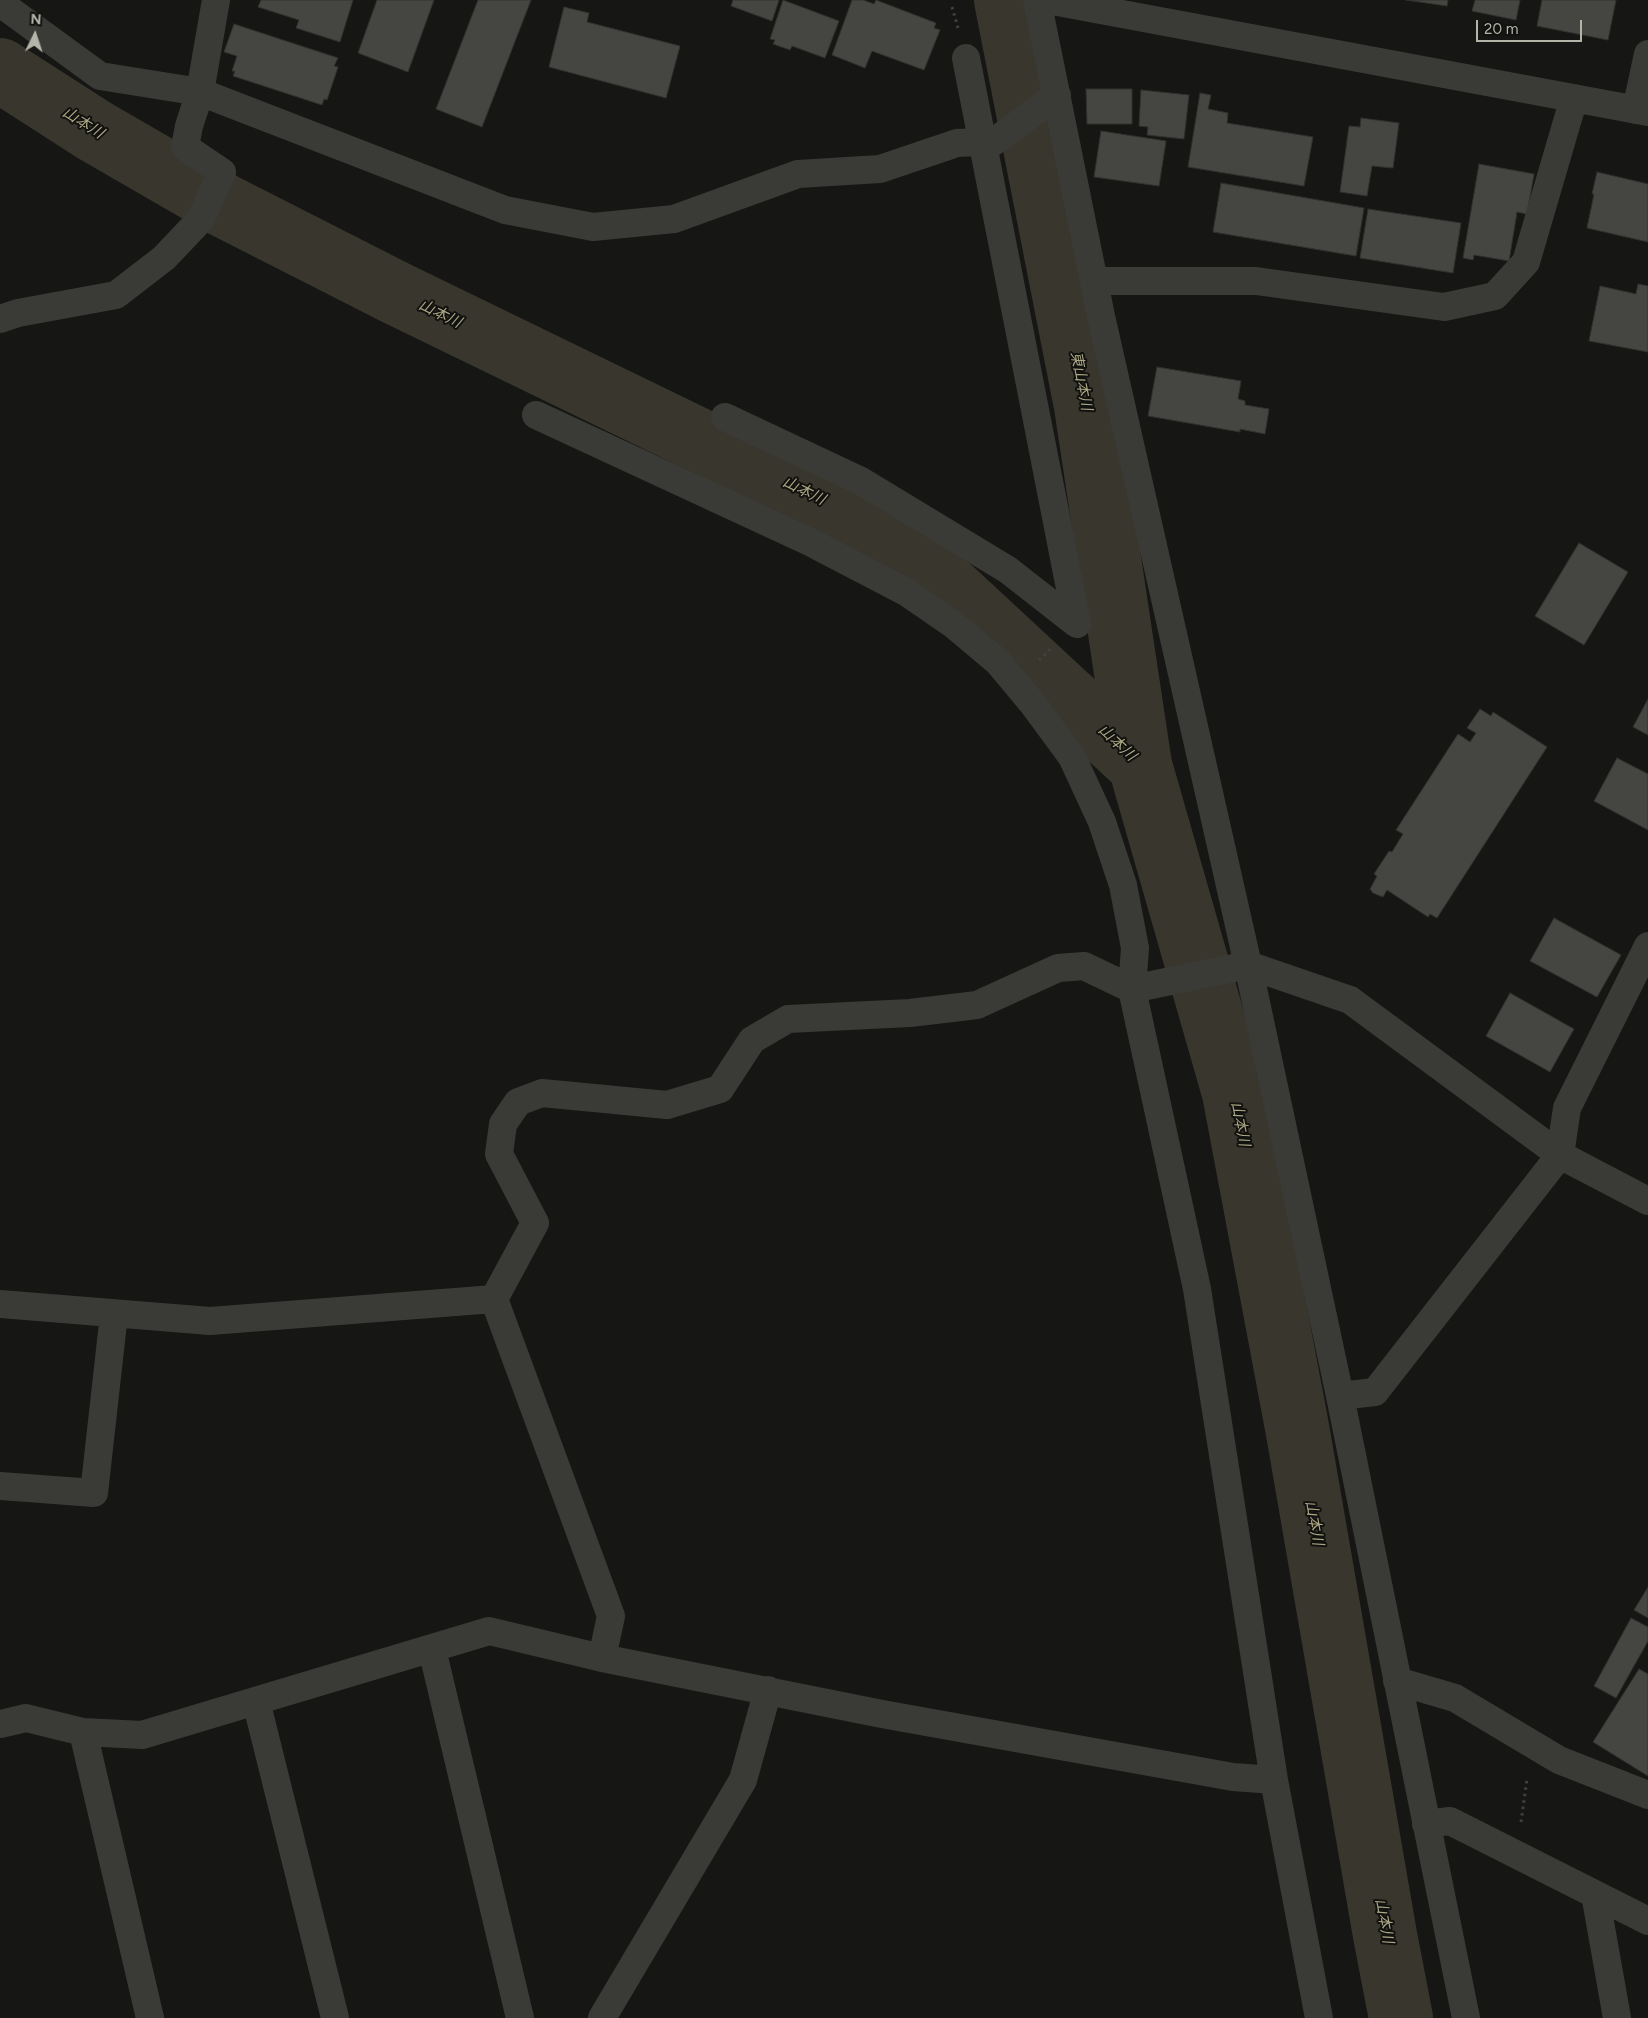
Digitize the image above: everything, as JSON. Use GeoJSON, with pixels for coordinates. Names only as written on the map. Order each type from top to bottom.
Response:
{"type":"FeatureCollection","features":[{"type":"Feature","properties":{"kind":"street"},"geometry":{"type":"LineString","coordinates":[[0,319],[18,313],[116,295],[164,258],[201,219],[222,172],[185,147],[189,126],[200,92],[216,0]]}},
{"type":"Feature","properties":{"kind":"street"},"geometry":{"type":"LineString","coordinates":[[1037,0],[1094,281],[1248,965],[1340,1396],[1466,2018]]}},
{"type":"Feature","properties":{"kind":"street"},"geometry":{"type":"LineString","coordinates":[[1047,0],[1642,111],[1648,54]]}},
{"type":"Feature","properties":{"kind":"street"},"geometry":{"type":"LineString","coordinates":[[0,3],[100,76],[200,92],[505,210],[593,227],[674,219],[798,174],[880,169],[957,143],[989,141],[1056,95]]}},
{"type":"Feature","properties":{"kind":"street"},"geometry":{"type":"LineString","coordinates":[[966,58],[989,141],[1077,624]]}},
{"type":"Feature","properties":{"kind":"street"},"geometry":{"type":"LineString","coordinates":[[1094,281],[1256,281],[1444,308],[1495,296],[1526,262],[1574,98]]}},
{"type":"Feature","properties":{"kind":"street"},"geometry":{"type":"LineString","coordinates":[[536,415],[810,542],[906,592],[954,625],[998,662],[1072,757],[1102,822],[1123,884],[1134,948],[1132,989],[1197,1289],[1274,1780],[1319,2018]]}},
{"type":"Feature","properties":{"kind":"street"},"geometry":{"type":"LineString","coordinates":[[725,417],[860,481],[1008,570],[1077,624]]}},
{"type":"Feature","properties":{"kind":"street"},"geometry":{"type":"LineString","coordinates":[[1340,1396],[1375,1392],[1560,1154],[1567,1108],[1648,946]]}},
{"type":"Feature","properties":{"kind":"street"},"geometry":{"type":"LineString","coordinates":[[602,1658],[611,1616],[494,1299],[535,1223],[499,1154],[504,1124],[518,1102],[542,1093],[667,1105],[720,1089],[752,1040],[788,1019],[910,1013],[977,1005],[1058,968],[1084,966],[1132,989],[1248,965],[1350,1000],[1560,1154],[1648,1200]]}},
{"type":"Feature","properties":{"kind":"street"},"geometry":{"type":"LineString","coordinates":[[0,1304],[210,1322],[494,1299]]}},
{"type":"Feature","properties":{"kind":"street"},"geometry":{"type":"LineString","coordinates":[[0,1486],[94,1492],[114,1314]]}},
{"type":"Feature","properties":{"kind":"street"},"geometry":{"type":"LineString","coordinates":[[0,1724],[26,1718],[83,1732],[142,1735],[489,1631],[602,1658],[882,1714],[1233,1777],[1274,1780]]}},
{"type":"Feature","properties":{"kind":"street"},"geometry":{"type":"LineString","coordinates":[[432,1649],[520,2018]]}},
{"type":"Feature","properties":{"kind":"street"},"geometry":{"type":"LineString","coordinates":[[1397,1681],[1456,1698],[1559,1760],[1648,1795]]}},
{"type":"Feature","properties":{"kind":"street"},"geometry":{"type":"LineString","coordinates":[[602,2018],[743,1780],[768,1690]]}},
{"type":"Feature","properties":{"kind":"street"},"geometry":{"type":"LineString","coordinates":[[256,1701],[335,2018]]}},
{"type":"Feature","properties":{"kind":"street"},"geometry":{"type":"LineString","coordinates":[[83,1732],[150,2018]]}},
{"type":"Feature","properties":{"kind":"street"},"geometry":{"type":"LineString","coordinates":[[1426,1824],[1450,1822],[1648,1921]]}},
{"type":"Feature","properties":{"kind":"street"},"geometry":{"type":"LineString","coordinates":[[1595,1894],[1617,2018]]}},
{"type":"Feature","properties":{"kind":"path"},"geometry":{"type":"LineString","coordinates":[[1015,682],[1077,624]]}},
{"type":"Feature","properties":{"kind":"path"},"geometry":{"type":"LineString","coordinates":[[1517,1855],[1531,1743]]}},
{"type":"Feature","properties":{"kind":"building"},"geometry":{"type":"Polygon","coordinates":[[[261,0],[353,0],[340,42],[296,28],[299,20],[258,7],[261,0]]]}},
{"type":"Feature","properties":{"kind":"building"},"geometry":{"type":"Polygon","coordinates":[[[377,0],[434,0],[408,72],[358,53],[377,0]]]}},
{"type":"Feature","properties":{"kind":"building"},"geometry":{"type":"Polygon","coordinates":[[[478,0],[531,0],[482,127],[436,109],[478,0]]]}},
{"type":"Feature","properties":{"kind":"building"},"geometry":{"type":"Polygon","coordinates":[[[733,0],[779,0],[772,21],[731,6],[733,0]]]}},
{"type":"Feature","properties":{"kind":"building"},"geometry":{"type":"Polygon","coordinates":[[[783,0],[839,21],[825,58],[792,46],[790,50],[773,44],[775,40],[770,39],[783,0]]]}},
{"type":"Feature","properties":{"kind":"building"},"geometry":{"type":"Polygon","coordinates":[[[852,0],[863,0],[874,4],[876,0],[936,23],[934,28],[940,30],[924,70],[872,51],[865,68],[832,55],[852,0]]]}},
{"type":"Feature","properties":{"kind":"building"},"geometry":{"type":"Polygon","coordinates":[[[1406,0],[1448,0],[1447,6],[1406,0]]]}},
{"type":"Feature","properties":{"kind":"building"},"geometry":{"type":"Polygon","coordinates":[[[1475,0],[1520,0],[1516,20],[1472,11],[1475,0]]]}},
{"type":"Feature","properties":{"kind":"building"},"geometry":{"type":"Polygon","coordinates":[[[1542,0],[1616,0],[1608,40],[1537,26],[1542,0]]]}},
{"type":"Feature","properties":{"kind":"building"},"geometry":{"type":"Polygon","coordinates":[[[564,7],[589,13],[587,22],[680,46],[666,98],[549,67],[564,7]]]}},
{"type":"Feature","properties":{"kind":"building"},"geometry":{"type":"Polygon","coordinates":[[[234,24],[338,58],[334,66],[338,67],[327,100],[324,99],[322,105],[233,76],[235,71],[232,71],[237,56],[224,52],[234,24]]]}},
{"type":"Feature","properties":{"kind":"building"},"geometry":{"type":"Polygon","coordinates":[[[1086,89],[1132,89],[1132,124],[1087,124],[1086,89]]]}},
{"type":"Feature","properties":{"kind":"building"},"geometry":{"type":"Polygon","coordinates":[[[1141,90],[1189,95],[1184,139],[1147,135],[1148,127],[1139,126],[1141,90]]]}},
{"type":"Feature","properties":{"kind":"building"},"geometry":{"type":"Polygon","coordinates":[[[1200,93],[1211,95],[1208,109],[1228,113],[1227,123],[1313,137],[1304,186],[1188,167],[1200,93]]]}},
{"type":"Feature","properties":{"kind":"building"},"geometry":{"type":"Polygon","coordinates":[[[1361,118],[1399,123],[1393,168],[1372,166],[1367,196],[1340,192],[1349,126],[1360,127],[1361,118]]]}},
{"type":"Feature","properties":{"kind":"building"},"geometry":{"type":"Polygon","coordinates":[[[1101,131],[1166,141],[1159,186],[1094,177],[1101,131]]]}},
{"type":"Feature","properties":{"kind":"building"},"geometry":{"type":"Polygon","coordinates":[[[1479,164],[1534,174],[1527,214],[1517,212],[1509,261],[1474,255],[1473,260],[1463,258],[1479,164]]]}},
{"type":"Feature","properties":{"kind":"building"},"geometry":{"type":"Polygon","coordinates":[[[1597,172],[1648,184],[1648,242],[1587,228],[1597,172]]]}},
{"type":"Feature","properties":{"kind":"building"},"geometry":{"type":"Polygon","coordinates":[[[1221,183],[1364,208],[1356,256],[1213,232],[1221,183]]]}},
{"type":"Feature","properties":{"kind":"building"},"geometry":{"type":"Polygon","coordinates":[[[1368,209],[1461,223],[1453,273],[1360,258],[1368,209]]]}},
{"type":"Feature","properties":{"kind":"building"},"geometry":{"type":"Polygon","coordinates":[[[1638,284],[1648,286],[1648,352],[1589,341],[1600,286],[1636,294],[1638,284]]]}},
{"type":"Feature","properties":{"kind":"building"},"geometry":{"type":"Polygon","coordinates":[[[1157,367],[1241,381],[1238,399],[1245,401],[1245,405],[1269,409],[1265,434],[1240,429],[1240,432],[1148,416],[1157,367]]]}},
{"type":"Feature","properties":{"kind":"building"},"geometry":{"type":"Polygon","coordinates":[[[1579,543],[1628,572],[1584,645],[1535,616],[1579,543]]]}},
{"type":"Feature","properties":{"kind":"building"},"geometry":{"type":"Polygon","coordinates":[[[1648,699],[1648,735],[1633,727],[1648,699]]]}},
{"type":"Feature","properties":{"kind":"building"},"geometry":{"type":"Polygon","coordinates":[[[1480,709],[1491,716],[1493,712],[1547,747],[1437,918],[1430,914],[1428,917],[1387,890],[1383,897],[1373,893],[1370,889],[1377,876],[1374,874],[1389,851],[1392,852],[1403,834],[1396,830],[1458,734],[1470,742],[1476,733],[1467,728],[1480,709]]]}},
{"type":"Feature","properties":{"kind":"building"},"geometry":{"type":"Polygon","coordinates":[[[1617,758],[1648,774],[1648,830],[1594,801],[1617,758]]]}},
{"type":"Feature","properties":{"kind":"building"},"geometry":{"type":"Polygon","coordinates":[[[1554,918],[1621,955],[1597,997],[1530,961],[1554,918]]]}},
{"type":"Feature","properties":{"kind":"building"},"geometry":{"type":"Polygon","coordinates":[[[1510,993],[1574,1029],[1550,1072],[1486,1036],[1510,993]]]}},
{"type":"Feature","properties":{"kind":"building"},"geometry":{"type":"Polygon","coordinates":[[[1648,1587],[1648,1618],[1634,1610],[1648,1587]]]}},
{"type":"Feature","properties":{"kind":"building"},"geometry":{"type":"Polygon","coordinates":[[[1631,1618],[1648,1627],[1648,1641],[1616,1698],[1594,1686],[1631,1618]]]}},
{"type":"Feature","properties":{"kind":"building"},"geometry":{"type":"Polygon","coordinates":[[[1639,1669],[1648,1674],[1648,1776],[1593,1742],[1639,1669]]]}},
{"type":"Feature","properties":{"kind":"waterway","name":"山本川"},"geometry":{"type":"LineString","coordinates":[[1006,0],[1086,406],[1140,765],[1234,1093],[1297,1427],[1401,2018]]}},
{"type":"Feature","properties":{"kind":"waterway","name":"山本川"},"geometry":{"type":"LineString","coordinates":[[0,70],[95,131],[223,205],[396,293],[890,533],[1140,765]]}},
{"type":"Feature","properties":{"kind":"water label","name":"東山本川"},"geometry":{"type":"Point","coordinates":[1081,381]}}]}
